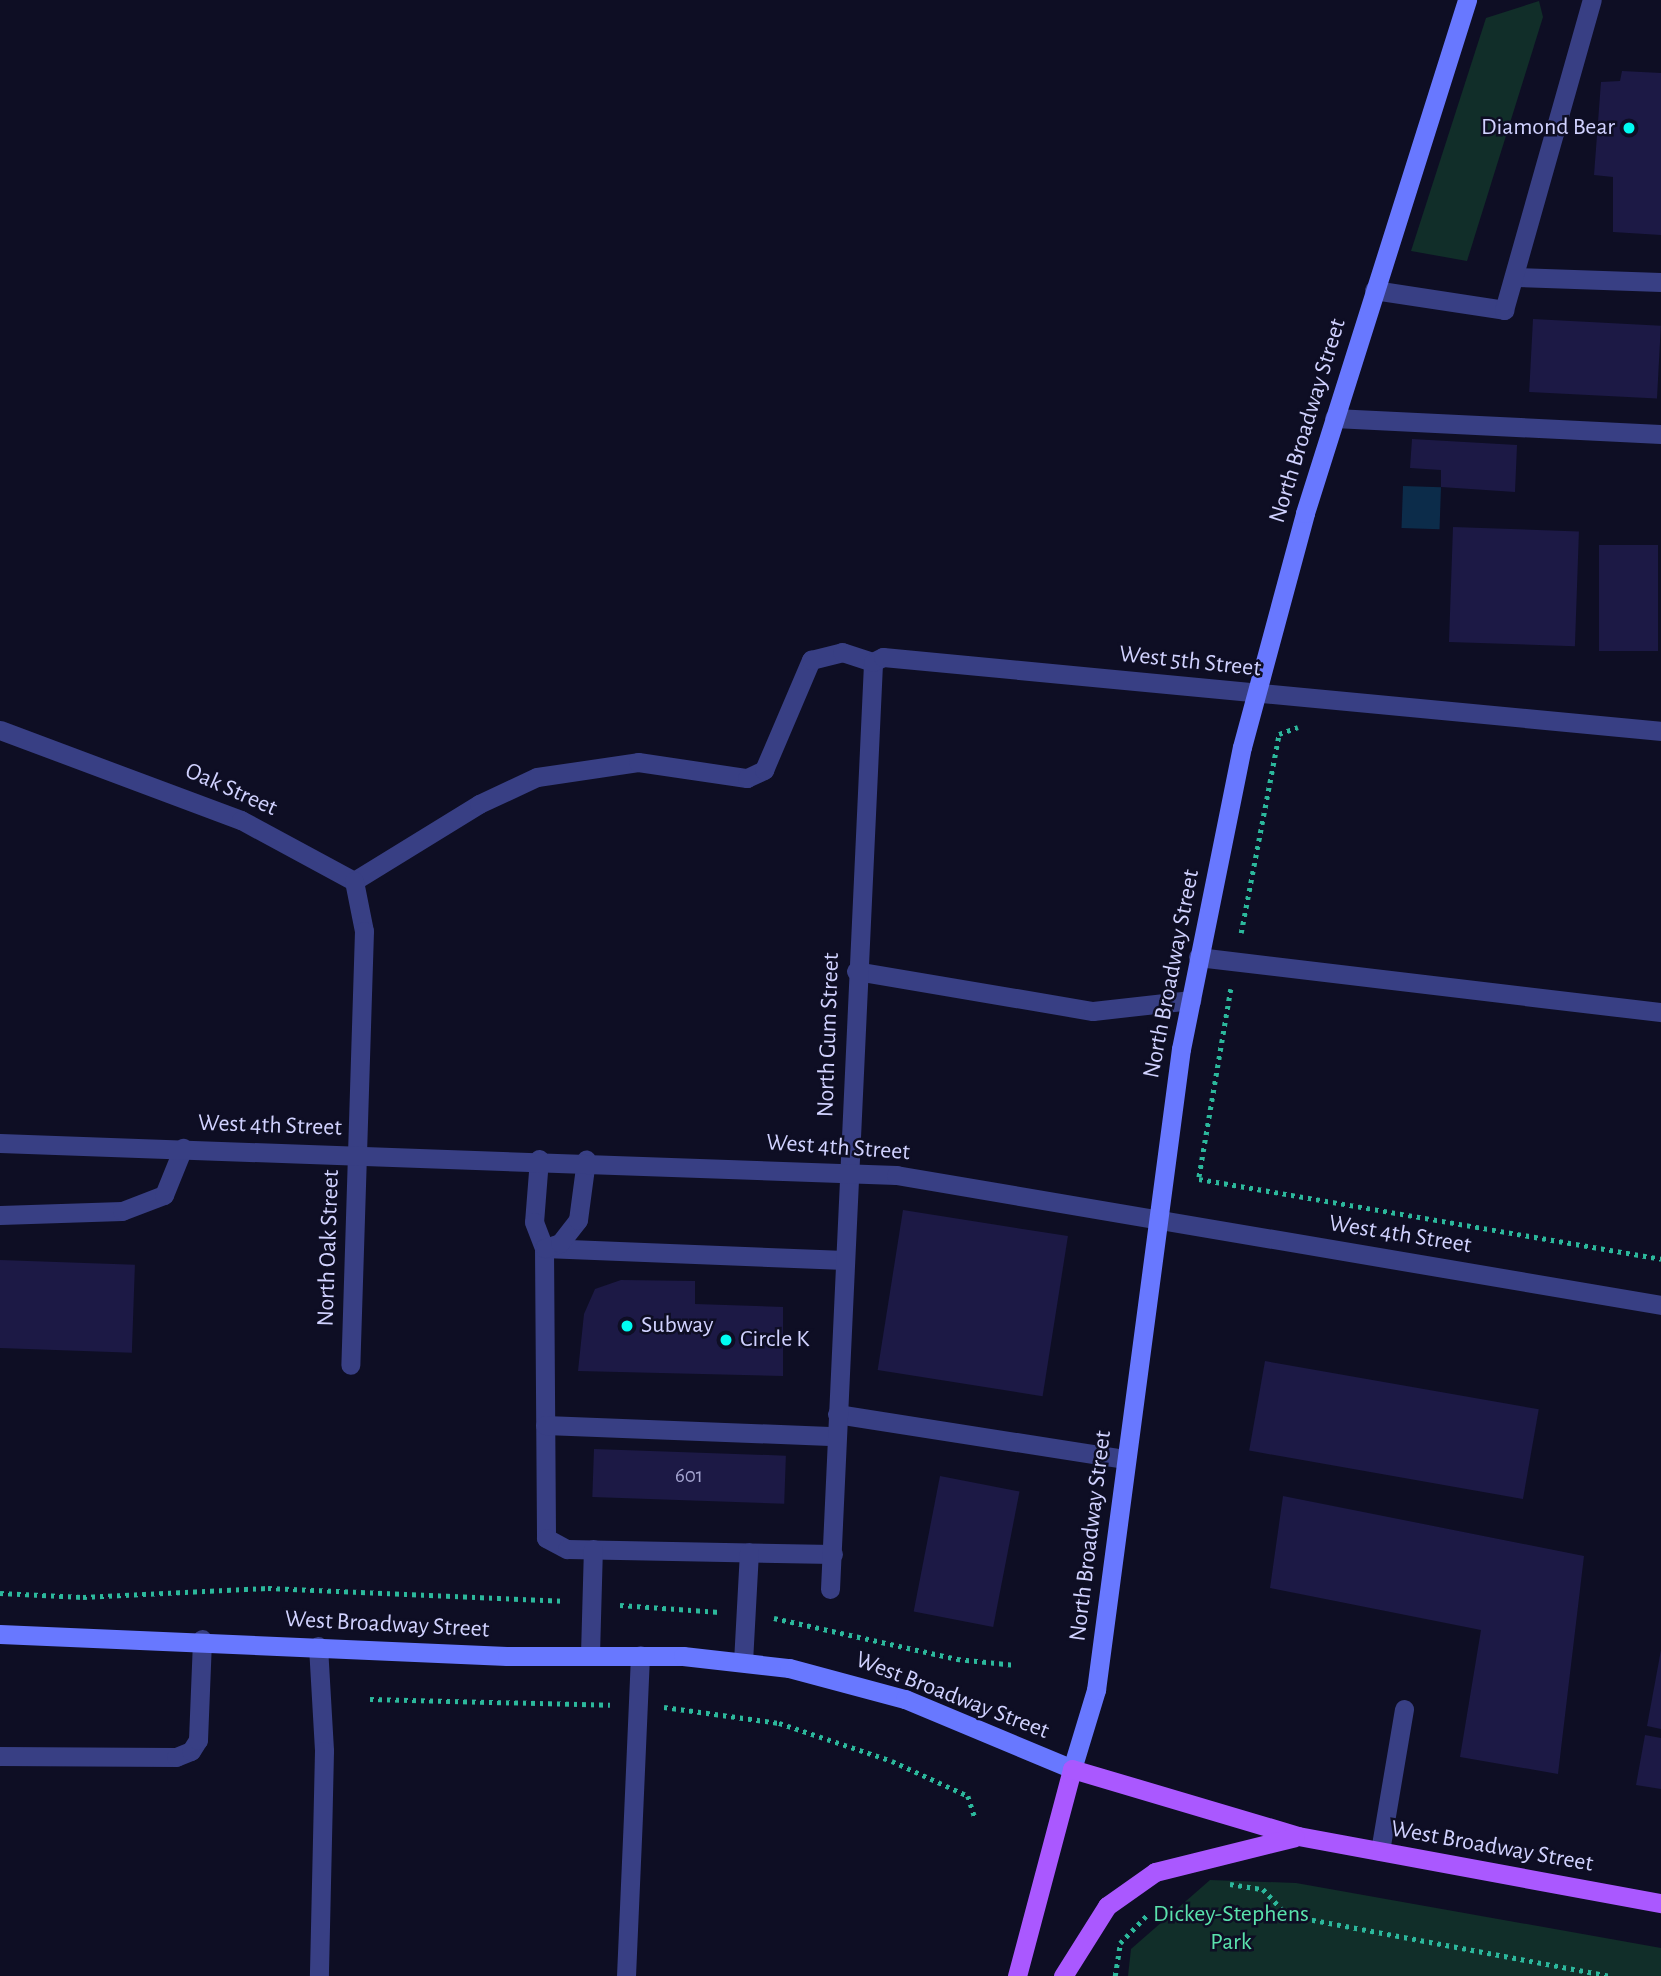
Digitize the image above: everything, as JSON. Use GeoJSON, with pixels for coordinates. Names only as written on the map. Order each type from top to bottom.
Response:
{"type":"FeatureCollection","features":[{"type":"Feature","properties":{"kind":"main road","name":"North Broadway Street"},"geometry":{"type":"LineString","coordinates":[[1017,1976],[1096,1690],[1156,1219],[1191,1000],[1198,957],[1257,694],[1334,418],[1467,0]]}},
{"type":"Feature","properties":{"kind":"main road","name":"West Broadway Street"},"geometry":{"type":"LineString","coordinates":[[0,1634],[640,1655],[743,1662],[894,1696],[1072,1769],[1298,1836],[1661,1903]]}},
{"type":"Feature","properties":{"kind":"main road"},"geometry":{"type":"LineString","coordinates":[[1063,1976],[1108,1906],[1155,1872],[1298,1836]]}},
{"type":"Feature","properties":{"kind":"street"},"geometry":{"type":"LineString","coordinates":[[1374,290],[1504,310],[1516,277],[1592,0]]}},
{"type":"Feature","properties":{"kind":"street"},"geometry":{"type":"LineString","coordinates":[[1516,277],[1661,282]]}},
{"type":"Feature","properties":{"kind":"street"},"geometry":{"type":"LineString","coordinates":[[1334,418],[1661,434]]}},
{"type":"Feature","properties":{"kind":"street"},"geometry":{"type":"LineString","coordinates":[[354,881],[479,804],[537,777],[638,762],[747,778],[764,770],[811,660],[842,652],[873,662]]}},
{"type":"Feature","properties":{"kind":"street","name":"West 5th Street"},"geometry":{"type":"LineString","coordinates":[[873,662],[883,657],[1661,731]]}},
{"type":"Feature","properties":{"kind":"street","name":"North Gum Street"},"geometry":{"type":"LineString","coordinates":[[830,1589],[862,819],[873,662]]}},
{"type":"Feature","properties":{"kind":"street","name":"Oak Street"},"geometry":{"type":"LineString","coordinates":[[0,730],[241,820],[354,881]]}},
{"type":"Feature","properties":{"kind":"street","name":"North Oak Street"},"geometry":{"type":"LineString","coordinates":[[350,1365],[363,905],[354,881]]}},
{"type":"Feature","properties":{"kind":"street"},"geometry":{"type":"LineString","coordinates":[[1198,957],[1661,1012]]}},
{"type":"Feature","properties":{"kind":"street"},"geometry":{"type":"LineString","coordinates":[[856,971],[1093,1011],[1191,1000]]}},
{"type":"Feature","properties":{"kind":"street","name":"West 4th Street"},"geometry":{"type":"LineString","coordinates":[[0,1143],[586,1160],[849,1171],[1156,1219],[1661,1305]]}},
{"type":"Feature","properties":{"kind":"street"},"geometry":{"type":"LineString","coordinates":[[0,1215],[122,1211],[164,1195],[183,1148]]}},
{"type":"Feature","properties":{"kind":"street"},"geometry":{"type":"LineString","coordinates":[[539,1159],[534,1222],[544,1248],[546,1538],[567,1549],[833,1554]]}},
{"type":"Feature","properties":{"kind":"street"},"geometry":{"type":"LineString","coordinates":[[544,1248],[560,1243],[578,1220],[586,1160]]}},
{"type":"Feature","properties":{"kind":"street"},"geometry":{"type":"LineString","coordinates":[[544,1248],[845,1260]]}},
{"type":"Feature","properties":{"kind":"street"},"geometry":{"type":"LineString","coordinates":[[837,1413],[1126,1459]]}},
{"type":"Feature","properties":{"kind":"street"},"geometry":{"type":"LineString","coordinates":[[545,1425],[836,1436]]}},
{"type":"Feature","properties":{"kind":"street"},"geometry":{"type":"LineString","coordinates":[[590,1654],[593,1549]]}},
{"type":"Feature","properties":{"kind":"street"},"geometry":{"type":"LineString","coordinates":[[743,1662],[749,1552]]}},
{"type":"Feature","properties":{"kind":"street"},"geometry":{"type":"LineString","coordinates":[[0,1756],[176,1757],[191,1751],[198,1740],[202,1639]]}},
{"type":"Feature","properties":{"kind":"street"},"geometry":{"type":"LineString","coordinates":[[318,1646],[324,1751],[319,1976]]}},
{"type":"Feature","properties":{"kind":"street"},"geometry":{"type":"LineString","coordinates":[[625,1976],[640,1655]]}},
{"type":"Feature","properties":{"kind":"street"},"geometry":{"type":"LineString","coordinates":[[1380,1851],[1404,1709]]}},
{"type":"Feature","properties":{"kind":"path"},"geometry":{"type":"LineString","coordinates":[[1296,727],[1279,734],[1235,962],[1199,1179],[1661,1259]]}},
{"type":"Feature","properties":{"kind":"path"},"geometry":{"type":"LineString","coordinates":[[0,1593],[83,1597],[268,1588],[591,1603],[745,1615],[1016,1665]]}},
{"type":"Feature","properties":{"kind":"path"},"geometry":{"type":"LineString","coordinates":[[370,1699],[637,1706],[779,1723],[892,1761],[968,1796],[975,1818]]}},
{"type":"Feature","properties":{"kind":"path"},"geometry":{"type":"LineString","coordinates":[[1222,1883],[1263,1889],[1287,1915],[1611,1976]]}},
{"type":"Feature","properties":{"kind":"path"},"geometry":{"type":"LineString","coordinates":[[1115,1976],[1120,1943],[1157,1905]]}},
{"type":"Feature","properties":{"kind":"green space"},"geometry":{"type":"Polygon","coordinates":[[[1539,1],[1543,17],[1467,261],[1411,251],[1486,18],[1539,1]]]}},
{"type":"Feature","properties":{"kind":"green space","name":"Dickey-Stephens Park"},"geometry":{"type":"Polygon","coordinates":[[[1210,1880],[1296,1883],[1661,1948],[1661,1976],[1128,1976],[1131,1949],[1210,1880]]]}},
{"type":"Feature","properties":{"kind":"water"},"geometry":{"type":"Polygon","coordinates":[[[1403,486],[1441,487],[1440,529],[1402,528],[1403,486]]]}},
{"type":"Feature","properties":{"kind":"building","name":"Diamond Bear"},"geometry":{"type":"Polygon","coordinates":[[[1622,71],[1661,73],[1661,235],[1613,232],[1613,177],[1594,175],[1601,82],[1620,81],[1622,71]]]}},
{"type":"Feature","properties":{"kind":"building"},"geometry":{"type":"Polygon","coordinates":[[[1533,319],[1661,326],[1657,399],[1529,392],[1533,319]]]}},
{"type":"Feature","properties":{"kind":"building"},"geometry":{"type":"Polygon","coordinates":[[[1412,439],[1517,445],[1515,492],[1441,487],[1441,470],[1410,468],[1412,439]]]}},
{"type":"Feature","properties":{"kind":"building"},"geometry":{"type":"Polygon","coordinates":[[[1453,527],[1579,531],[1575,646],[1449,642],[1453,527]]]}},
{"type":"Feature","properties":{"kind":"building"},"geometry":{"type":"Polygon","coordinates":[[[1599,545],[1658,545],[1658,651],[1599,651],[1599,545]]]}},
{"type":"Feature","properties":{"kind":"building"},"geometry":{"type":"Polygon","coordinates":[[[903,1210],[1068,1236],[1043,1396],[878,1370],[903,1210]]]}},
{"type":"Feature","properties":{"kind":"building"},"geometry":{"type":"Polygon","coordinates":[[[0,1260],[135,1265],[132,1353],[0,1348],[0,1260]]]}},
{"type":"Feature","properties":{"kind":"building"},"geometry":{"type":"Polygon","coordinates":[[[621,1280],[695,1281],[695,1304],[783,1307],[783,1376],[578,1371],[584,1314],[595,1289],[621,1280]]]}},
{"type":"Feature","properties":{"kind":"building"},"geometry":{"type":"Polygon","coordinates":[[[1265,1361],[1539,1409],[1523,1499],[1249,1451],[1265,1361]]]}},
{"type":"Feature","properties":{"kind":"building"},"geometry":{"type":"Polygon","coordinates":[[[594,1449],[786,1456],[784,1504],[592,1497],[594,1449]]]}},
{"type":"Feature","properties":{"kind":"building"},"geometry":{"type":"Polygon","coordinates":[[[940,1476],[1020,1491],[993,1627],[914,1611],[940,1476]]]}},
{"type":"Feature","properties":{"kind":"building"},"geometry":{"type":"Polygon","coordinates":[[[1283,1496],[1584,1556],[1558,1774],[1460,1757],[1481,1630],[1270,1588],[1283,1496]]]}},
{"type":"Feature","properties":{"kind":"building"},"geometry":{"type":"Polygon","coordinates":[[[1661,1650],[1661,1729],[1647,1726],[1661,1650]]]}},
{"type":"Feature","properties":{"kind":"building"},"geometry":{"type":"Polygon","coordinates":[[[1645,1735],[1661,1738],[1661,1789],[1636,1785],[1645,1735]]]}},
{"type":"Feature","properties":{"kind":"place","name":"Diamond Bear"},"geometry":{"type":"Point","coordinates":[1629,128]}},
{"type":"Feature","properties":{"kind":"place","name":"Subway"},"geometry":{"type":"Point","coordinates":[627,1326]}},
{"type":"Feature","properties":{"kind":"place","name":"Circle K"},"geometry":{"type":"Point","coordinates":[726,1340]}}]}
